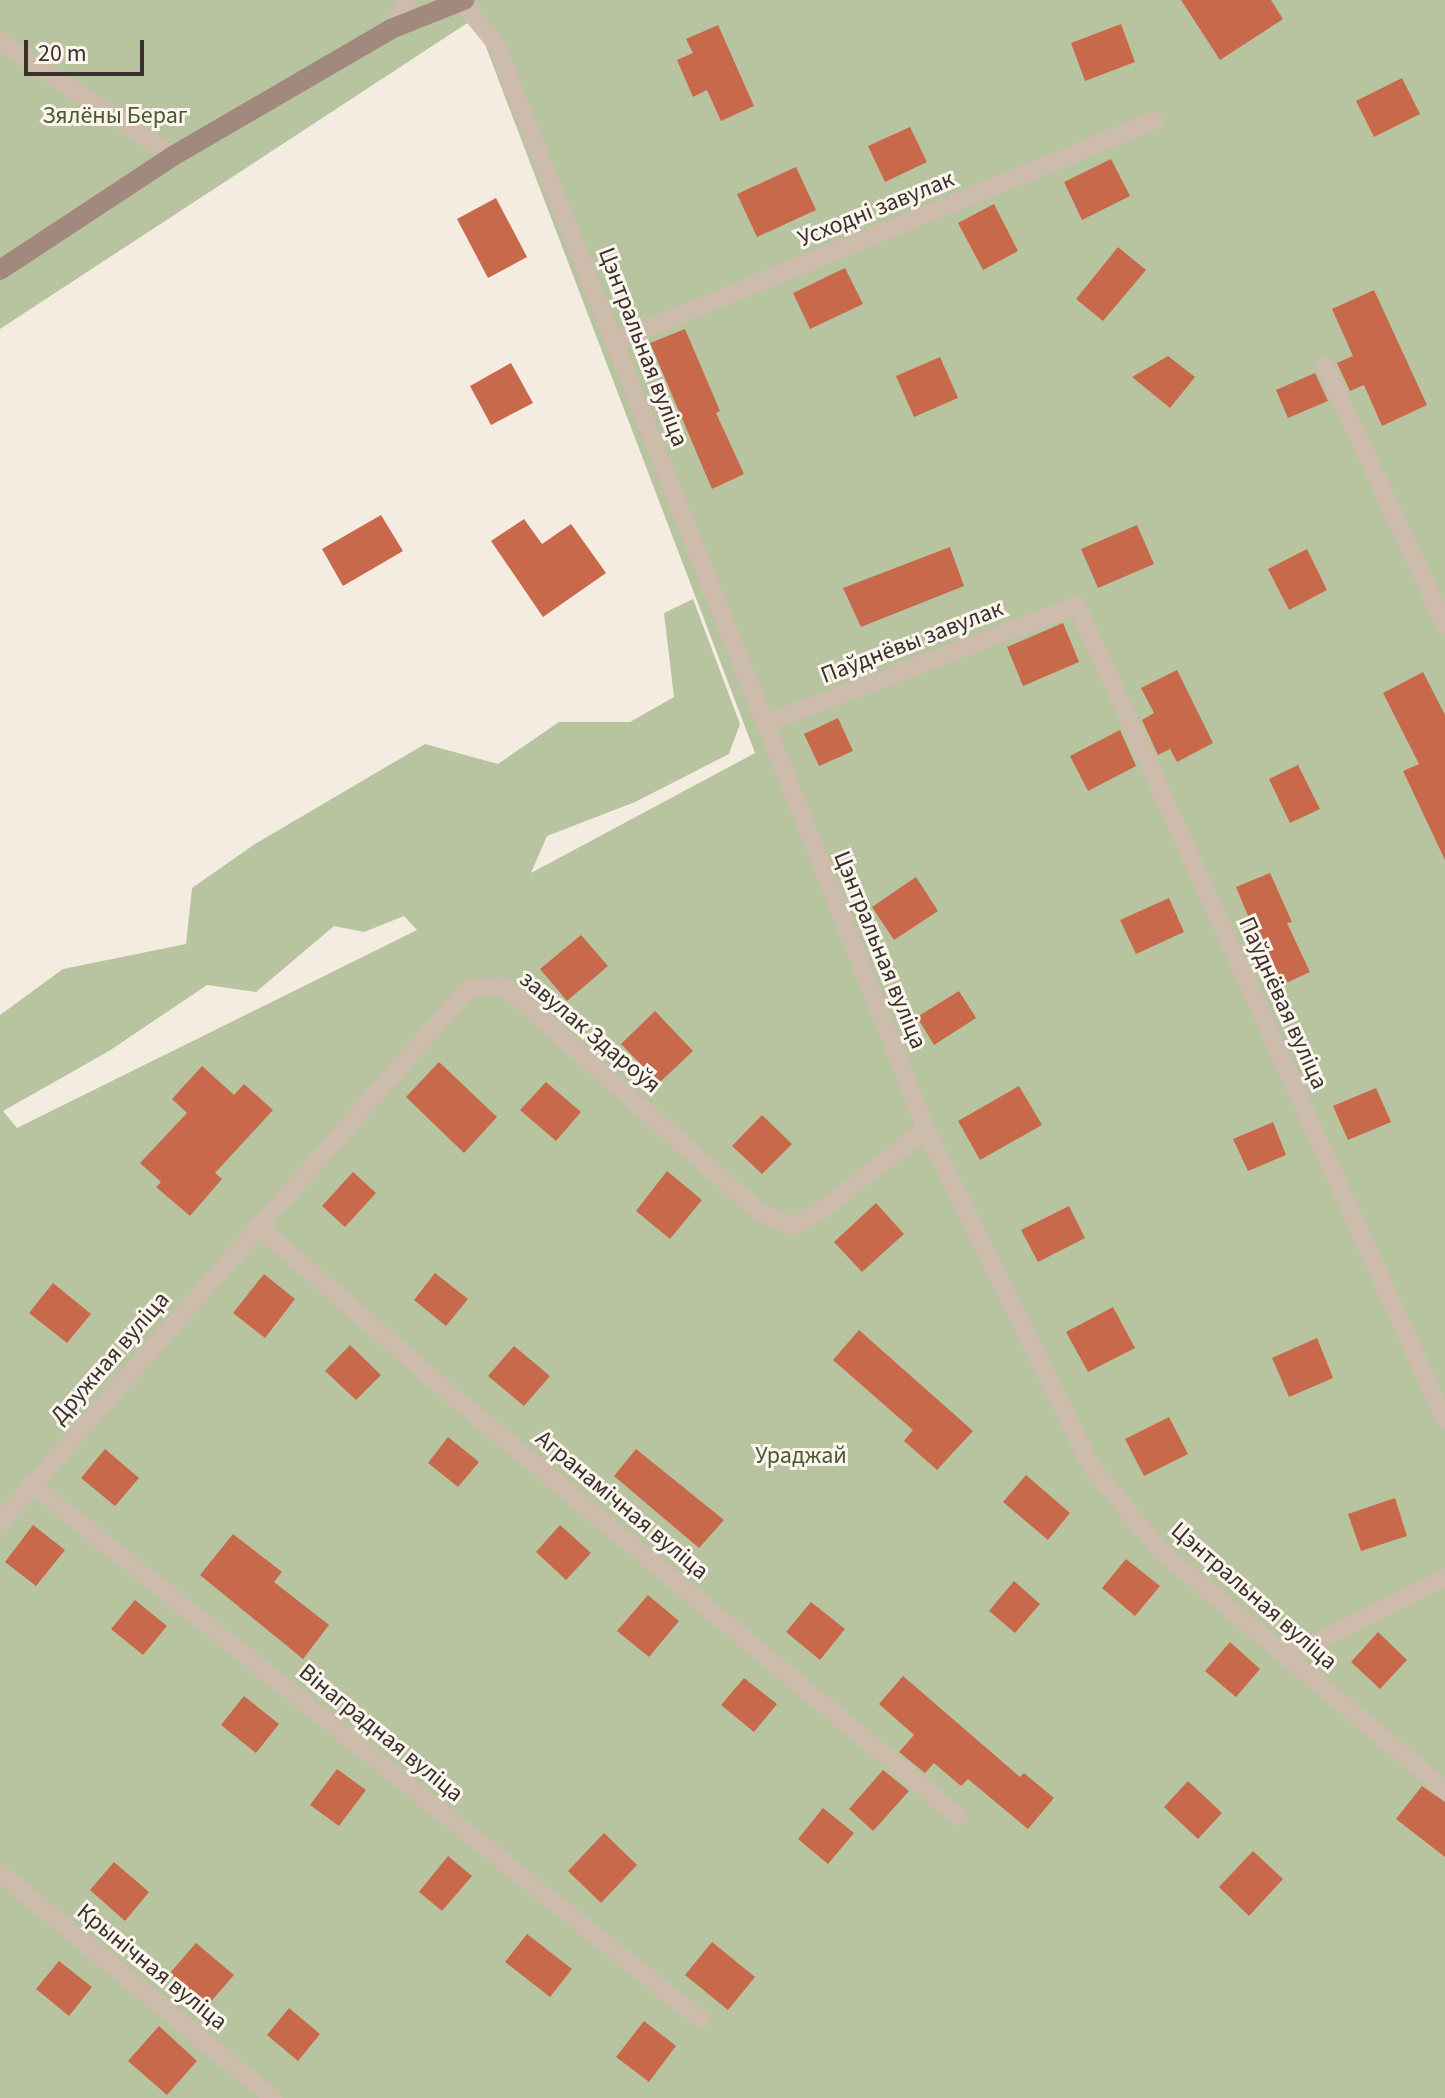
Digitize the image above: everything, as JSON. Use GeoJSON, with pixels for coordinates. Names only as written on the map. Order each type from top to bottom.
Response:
{"type":"FeatureCollection","features":[{"type":"Feature","properties":{"kind":"street"},"geometry":{"type":"LineString","coordinates":[[0,270],[173,156],[391,29],[462,1]]}},
{"type":"Feature","properties":{"kind":"lane"},"geometry":{"type":"LineString","coordinates":[[391,29],[408,0]]}},
{"type":"Feature","properties":{"kind":"lane","name":"Цэнтральная вуліца"},"geometry":{"type":"LineString","coordinates":[[462,1],[496,44],[926,1129],[1091,1466],[1160,1550],[1445,1790]]}},
{"type":"Feature","properties":{"kind":"lane"},"geometry":{"type":"LineString","coordinates":[[0,41],[173,156]]}},
{"type":"Feature","properties":{"kind":"lane","name":"Усходні завулак"},"geometry":{"type":"LineString","coordinates":[[616,341],[1154,121]]}},
{"type":"Feature","properties":{"kind":"lane"},"geometry":{"type":"LineString","coordinates":[[1325,366],[1445,624]]}},
{"type":"Feature","properties":{"kind":"lane","name":"Паўднёвы завулак"},"geometry":{"type":"LineString","coordinates":[[764,724],[1077,605]]}},
{"type":"Feature","properties":{"kind":"lane","name":"Паўднёвая вуліца"},"geometry":{"type":"LineString","coordinates":[[1077,605],[1445,1420]]}},
{"type":"Feature","properties":{"kind":"lane","name":"завулак Здароўя"},"geometry":{"type":"LineString","coordinates":[[258,1226],[469,988],[504,986],[759,1212],[792,1226],[821,1211],[926,1129]]}},
{"type":"Feature","properties":{"kind":"lane","name":"Дружная вуліца"},"geometry":{"type":"LineString","coordinates":[[0,1522],[258,1226]]}},
{"type":"Feature","properties":{"kind":"lane","name":"Агранамічная вуліца"},"geometry":{"type":"LineString","coordinates":[[258,1226],[460,1402],[959,1817]]}},
{"type":"Feature","properties":{"kind":"lane","name":"Вінаградная вуліца"},"geometry":{"type":"LineString","coordinates":[[31,1484],[700,2019]]}},
{"type":"Feature","properties":{"kind":"lane"},"geometry":{"type":"LineString","coordinates":[[1287,1657],[1445,1578]]}},
{"type":"Feature","properties":{"kind":"lane","name":"Крынічная вуліца"},"geometry":{"type":"LineString","coordinates":[[0,1873],[273,2098]]}},
{"type":"Feature","properties":{"kind":"green space","name":"Ураджай"},"geometry":{"type":"Polygon","coordinates":[[[0,0],[1445,0],[1445,2098],[0,2098],[0,1015],[63,969],[186,944],[192,888],[255,844],[425,744],[498,764],[559,722],[630,722],[674,697],[664,613],[693,599],[740,724],[729,754],[635,802],[547,836],[531,873],[755,753],[475,18],[0,329],[0,0]],[[404,916],[364,932],[334,926],[256,992],[207,985],[109,1051],[3,1111],[17,1128],[417,930],[404,916]]]}},
{"type":"Feature","properties":{"kind":"building"},"geometry":{"type":"Polygon","coordinates":[[[1181,0],[1271,0],[1283,19],[1220,60],[1181,0]]]}},
{"type":"Feature","properties":{"kind":"building"},"geometry":{"type":"Polygon","coordinates":[[[1121,24],[1135,62],[1085,81],[1071,43],[1121,24]]]}},
{"type":"Feature","properties":{"kind":"building"},"geometry":{"type":"Polygon","coordinates":[[[718,25],[754,106],[721,121],[707,90],[693,97],[677,60],[693,53],[686,39],[718,25]]]}},
{"type":"Feature","properties":{"kind":"building"},"geometry":{"type":"Polygon","coordinates":[[[1402,78],[1420,114],[1374,137],[1356,101],[1402,78]]]}},
{"type":"Feature","properties":{"kind":"building"},"geometry":{"type":"Polygon","coordinates":[[[910,127],[927,162],[885,182],[868,146],[910,127]]]}},
{"type":"Feature","properties":{"kind":"building"},"geometry":{"type":"Polygon","coordinates":[[[1111,159],[1130,196],[1082,220],[1064,182],[1111,159]]]}},
{"type":"Feature","properties":{"kind":"building"},"geometry":{"type":"Polygon","coordinates":[[[796,167],[816,210],[757,237],[737,194],[796,167]]]}},
{"type":"Feature","properties":{"kind":"building"},"geometry":{"type":"Polygon","coordinates":[[[496,198],[527,257],[488,278],[457,219],[496,198]]]}},
{"type":"Feature","properties":{"kind":"building"},"geometry":{"type":"Polygon","coordinates":[[[994,204],[1018,251],[983,270],[958,223],[994,204]]]}},
{"type":"Feature","properties":{"kind":"building"},"geometry":{"type":"Polygon","coordinates":[[[1118,247],[1146,270],[1103,321],[1076,299],[1118,247]]]}},
{"type":"Feature","properties":{"kind":"building"},"geometry":{"type":"Polygon","coordinates":[[[845,268],[863,304],[810,329],[793,293],[845,268]]]}},
{"type":"Feature","properties":{"kind":"building"},"geometry":{"type":"Polygon","coordinates":[[[1374,290],[1427,405],[1382,426],[1364,385],[1350,391],[1337,363],[1353,356],[1332,309],[1374,290]]]}},
{"type":"Feature","properties":{"kind":"building"},"geometry":{"type":"Polygon","coordinates":[[[685,329],[720,411],[716,413],[744,474],[712,489],[650,343],[685,329]]]}},
{"type":"Feature","properties":{"kind":"building"},"geometry":{"type":"Polygon","coordinates":[[[1168,356],[1195,377],[1170,408],[1132,377],[1168,356]]]}},
{"type":"Feature","properties":{"kind":"building"},"geometry":{"type":"Polygon","coordinates":[[[940,357],[958,398],[914,417],[896,376],[940,357]]]}},
{"type":"Feature","properties":{"kind":"building"},"geometry":{"type":"Polygon","coordinates":[[[511,363],[533,403],[491,425],[470,386],[511,363]]]}},
{"type":"Feature","properties":{"kind":"building"},"geometry":{"type":"Polygon","coordinates":[[[1315,373],[1328,401],[1288,418],[1276,390],[1315,373]]]}},
{"type":"Feature","properties":{"kind":"building"},"geometry":{"type":"Polygon","coordinates":[[[381,515],[403,551],[343,586],[322,549],[381,515]]]}},
{"type":"Feature","properties":{"kind":"building"},"geometry":{"type":"Polygon","coordinates":[[[524,519],[542,544],[571,524],[606,573],[543,617],[491,541],[524,519]]]}},
{"type":"Feature","properties":{"kind":"building"},"geometry":{"type":"Polygon","coordinates":[[[1137,525],[1154,564],[1098,588],[1081,549],[1137,525]]]}},
{"type":"Feature","properties":{"kind":"building"},"geometry":{"type":"Polygon","coordinates":[[[950,547],[964,586],[861,627],[843,588],[950,547]]]}},
{"type":"Feature","properties":{"kind":"building"},"geometry":{"type":"Polygon","coordinates":[[[1307,549],[1327,590],[1289,610],[1268,569],[1307,549]]]}},
{"type":"Feature","properties":{"kind":"building"},"geometry":{"type":"Polygon","coordinates":[[[1063,623],[1079,662],[1023,686],[1007,647],[1063,623]]]}},
{"type":"Feature","properties":{"kind":"building"},"geometry":{"type":"Polygon","coordinates":[[[1177,670],[1213,743],[1177,762],[1170,749],[1158,755],[1142,720],[1154,713],[1141,688],[1177,670]]]}},
{"type":"Feature","properties":{"kind":"building"},"geometry":{"type":"Polygon","coordinates":[[[1423,672],[1445,715],[1445,860],[1403,771],[1419,764],[1383,693],[1423,672]]]}},
{"type":"Feature","properties":{"kind":"building"},"geometry":{"type":"Polygon","coordinates":[[[838,718],[853,751],[819,766],[804,734],[838,718]]]}},
{"type":"Feature","properties":{"kind":"building"},"geometry":{"type":"Polygon","coordinates":[[[1120,730],[1136,766],[1088,791],[1070,756],[1120,730]]]}},
{"type":"Feature","properties":{"kind":"building"},"geometry":{"type":"Polygon","coordinates":[[[1298,765],[1320,809],[1290,823],[1269,779],[1298,765]]]}},
{"type":"Feature","properties":{"kind":"building"},"geometry":{"type":"Polygon","coordinates":[[[1270,873],[1292,922],[1287,923],[1310,972],[1275,988],[1258,952],[1262,950],[1236,887],[1270,873]]]}},
{"type":"Feature","properties":{"kind":"building"},"geometry":{"type":"Polygon","coordinates":[[[916,877],[938,911],[894,940],[872,907],[916,877]]]}},
{"type":"Feature","properties":{"kind":"building"},"geometry":{"type":"Polygon","coordinates":[[[1169,898],[1184,932],[1136,954],[1120,920],[1169,898]]]}},
{"type":"Feature","properties":{"kind":"building"},"geometry":{"type":"Polygon","coordinates":[[[581,935],[608,966],[567,1001],[540,969],[581,935]]]}},
{"type":"Feature","properties":{"kind":"building"},"geometry":{"type":"Polygon","coordinates":[[[959,991],[976,1018],[934,1045],[917,1017],[959,991]]]}},
{"type":"Feature","properties":{"kind":"building"},"geometry":{"type":"Polygon","coordinates":[[[655,1011],[693,1051],[659,1083],[621,1044],[655,1011]]]}},
{"type":"Feature","properties":{"kind":"building"},"geometry":{"type":"Polygon","coordinates":[[[439,1062],[497,1117],[464,1153],[406,1097],[439,1062]]]}},
{"type":"Feature","properties":{"kind":"building"},"geometry":{"type":"Polygon","coordinates":[[[202,1066],[234,1095],[244,1084],[273,1110],[215,1173],[222,1179],[190,1216],[156,1187],[161,1182],[140,1163],[187,1113],[172,1099],[202,1066]]]}},
{"type":"Feature","properties":{"kind":"building"},"geometry":{"type":"Polygon","coordinates":[[[546,1082],[581,1112],[556,1141],[520,1110],[546,1082]]]}},
{"type":"Feature","properties":{"kind":"building"},"geometry":{"type":"Polygon","coordinates":[[[1019,1086],[1042,1125],[980,1160],[958,1121],[1019,1086]]]}},
{"type":"Feature","properties":{"kind":"building"},"geometry":{"type":"Polygon","coordinates":[[[1376,1088],[1391,1122],[1348,1140],[1333,1106],[1376,1088]]]}},
{"type":"Feature","properties":{"kind":"building"},"geometry":{"type":"Polygon","coordinates":[[[762,1115],[792,1144],[762,1174],[732,1146],[762,1115]]]}},
{"type":"Feature","properties":{"kind":"building"},"geometry":{"type":"Polygon","coordinates":[[[1273,1122],[1286,1155],[1248,1171],[1233,1139],[1273,1122]]]}},
{"type":"Feature","properties":{"kind":"building"},"geometry":{"type":"Polygon","coordinates":[[[667,1171],[702,1200],[670,1239],[636,1211],[667,1171]]]}},
{"type":"Feature","properties":{"kind":"building"},"geometry":{"type":"Polygon","coordinates":[[[353,1172],[376,1193],[345,1227],[322,1206],[353,1172]]]}},
{"type":"Feature","properties":{"kind":"building"},"geometry":{"type":"Polygon","coordinates":[[[876,1203],[904,1234],[862,1272],[834,1242],[876,1203]]]}},
{"type":"Feature","properties":{"kind":"building"},"geometry":{"type":"Polygon","coordinates":[[[1069,1206],[1085,1238],[1038,1262],[1021,1230],[1069,1206]]]}},
{"type":"Feature","properties":{"kind":"building"},"geometry":{"type":"Polygon","coordinates":[[[435,1273],[468,1299],[446,1326],[414,1300],[435,1273]]]}},
{"type":"Feature","properties":{"kind":"building"},"geometry":{"type":"Polygon","coordinates":[[[264,1274],[295,1299],[265,1338],[233,1313],[264,1274]]]}},
{"type":"Feature","properties":{"kind":"building"},"geometry":{"type":"Polygon","coordinates":[[[53,1283],[91,1314],[67,1343],[29,1313],[53,1283]]]}},
{"type":"Feature","properties":{"kind":"building"},"geometry":{"type":"Polygon","coordinates":[[[1113,1307],[1135,1348],[1088,1372],[1066,1332],[1113,1307]]]}},
{"type":"Feature","properties":{"kind":"building"},"geometry":{"type":"Polygon","coordinates":[[[859,1330],[973,1431],[937,1470],[904,1441],[913,1430],[833,1360],[859,1330]]]}},
{"type":"Feature","properties":{"kind":"building"},"geometry":{"type":"Polygon","coordinates":[[[1317,1338],[1333,1378],[1289,1397],[1272,1358],[1317,1338]]]}},
{"type":"Feature","properties":{"kind":"building"},"geometry":{"type":"Polygon","coordinates":[[[350,1345],[381,1375],[356,1400],[325,1371],[350,1345]]]}},
{"type":"Feature","properties":{"kind":"building"},"geometry":{"type":"Polygon","coordinates":[[[514,1346],[550,1376],[524,1406],[488,1376],[514,1346]]]}},
{"type":"Feature","properties":{"kind":"building"},"geometry":{"type":"Polygon","coordinates":[[[1169,1417],[1188,1454],[1144,1476],[1125,1439],[1169,1417]]]}},
{"type":"Feature","properties":{"kind":"building"},"geometry":{"type":"Polygon","coordinates":[[[448,1437],[479,1462],[458,1487],[428,1463],[448,1437]]]}},
{"type":"Feature","properties":{"kind":"building"},"geometry":{"type":"Polygon","coordinates":[[[105,1449],[139,1478],[115,1506],[81,1478],[105,1449]]]}},
{"type":"Feature","properties":{"kind":"building"},"geometry":{"type":"Polygon","coordinates":[[[636,1449],[724,1520],[699,1548],[614,1476],[636,1449]]]}},
{"type":"Feature","properties":{"kind":"building"},"geometry":{"type":"Polygon","coordinates":[[[1026,1475],[1070,1513],[1048,1540],[1003,1502],[1026,1475]]]}},
{"type":"Feature","properties":{"kind":"building"},"geometry":{"type":"Polygon","coordinates":[[[1395,1498],[1407,1536],[1361,1551],[1348,1514],[1395,1498]]]}},
{"type":"Feature","properties":{"kind":"building"},"geometry":{"type":"Polygon","coordinates":[[[33,1525],[65,1550],[36,1586],[5,1562],[33,1525]]]}},
{"type":"Feature","properties":{"kind":"building"},"geometry":{"type":"Polygon","coordinates":[[[560,1525],[591,1553],[566,1580],[536,1552],[560,1525]]]}},
{"type":"Feature","properties":{"kind":"building"},"geometry":{"type":"Polygon","coordinates":[[[233,1534],[282,1572],[274,1582],[329,1625],[303,1659],[200,1575],[233,1534]]]}},
{"type":"Feature","properties":{"kind":"building"},"geometry":{"type":"Polygon","coordinates":[[[1126,1559],[1160,1586],[1135,1616],[1102,1588],[1126,1559]]]}},
{"type":"Feature","properties":{"kind":"building"},"geometry":{"type":"Polygon","coordinates":[[[1014,1581],[1040,1604],[1015,1633],[989,1611],[1014,1581]]]}},
{"type":"Feature","properties":{"kind":"building"},"geometry":{"type":"Polygon","coordinates":[[[648,1595],[679,1621],[649,1657],[617,1631],[648,1595]]]}},
{"type":"Feature","properties":{"kind":"building"},"geometry":{"type":"Polygon","coordinates":[[[135,1600],[167,1626],[143,1655],[111,1629],[135,1600]]]}},
{"type":"Feature","properties":{"kind":"building"},"geometry":{"type":"Polygon","coordinates":[[[811,1602],[845,1629],[820,1660],[786,1632],[811,1602]]]}},
{"type":"Feature","properties":{"kind":"building"},"geometry":{"type":"Polygon","coordinates":[[[1378,1632],[1407,1660],[1380,1689],[1351,1662],[1378,1632]]]}},
{"type":"Feature","properties":{"kind":"building"},"geometry":{"type":"Polygon","coordinates":[[[1230,1642],[1260,1669],[1236,1697],[1205,1671],[1230,1642]]]}},
{"type":"Feature","properties":{"kind":"building"},"geometry":{"type":"Polygon","coordinates":[[[903,1676],[1020,1777],[1024,1773],[1054,1798],[1028,1829],[968,1779],[961,1786],[934,1763],[925,1773],[899,1752],[914,1735],[879,1704],[903,1676]]]}},
{"type":"Feature","properties":{"kind":"building"},"geometry":{"type":"Polygon","coordinates":[[[744,1678],[777,1704],[754,1732],[721,1705],[744,1678]]]}},
{"type":"Feature","properties":{"kind":"building"},"geometry":{"type":"Polygon","coordinates":[[[244,1696],[279,1724],[256,1753],[221,1725],[244,1696]]]}},
{"type":"Feature","properties":{"kind":"building"},"geometry":{"type":"Polygon","coordinates":[[[337,1769],[366,1790],[339,1826],[310,1805],[337,1769]]]}},
{"type":"Feature","properties":{"kind":"building"},"geometry":{"type":"Polygon","coordinates":[[[883,1770],[909,1791],[873,1831],[849,1809],[883,1770]]]}},
{"type":"Feature","properties":{"kind":"building"},"geometry":{"type":"Polygon","coordinates":[[[1188,1781],[1222,1813],[1198,1839],[1164,1807],[1188,1781]]]}},
{"type":"Feature","properties":{"kind":"building"},"geometry":{"type":"Polygon","coordinates":[[[1422,1786],[1445,1802],[1445,1857],[1396,1819],[1422,1786]]]}},
{"type":"Feature","properties":{"kind":"building"},"geometry":{"type":"Polygon","coordinates":[[[823,1808],[854,1833],[828,1864],[798,1839],[823,1808]]]}},
{"type":"Feature","properties":{"kind":"building"},"geometry":{"type":"Polygon","coordinates":[[[604,1833],[637,1865],[601,1903],[568,1871],[604,1833]]]}},
{"type":"Feature","properties":{"kind":"building"},"geometry":{"type":"Polygon","coordinates":[[[1253,1851],[1283,1879],[1249,1916],[1219,1887],[1253,1851]]]}},
{"type":"Feature","properties":{"kind":"building"},"geometry":{"type":"Polygon","coordinates":[[[448,1856],[472,1876],[442,1911],[419,1892],[448,1856]]]}},
{"type":"Feature","properties":{"kind":"building"},"geometry":{"type":"Polygon","coordinates":[[[114,1862],[149,1892],[125,1921],[90,1890],[114,1862]]]}},
{"type":"Feature","properties":{"kind":"building"},"geometry":{"type":"Polygon","coordinates":[[[527,1934],[572,1969],[550,1997],[505,1962],[527,1934]]]}},
{"type":"Feature","properties":{"kind":"building"},"geometry":{"type":"Polygon","coordinates":[[[712,1942],[755,1977],[728,2010],[685,1975],[712,1942]]]}},
{"type":"Feature","properties":{"kind":"building"},"geometry":{"type":"Polygon","coordinates":[[[196,1943],[234,1975],[208,2005],[170,1973],[196,1943]]]}},
{"type":"Feature","properties":{"kind":"building"},"geometry":{"type":"Polygon","coordinates":[[[59,1961],[92,1987],[69,2016],[36,1989],[59,1961]]]}},
{"type":"Feature","properties":{"kind":"building"},"geometry":{"type":"Polygon","coordinates":[[[289,2008],[320,2034],[298,2061],[267,2035],[289,2008]]]}},
{"type":"Feature","properties":{"kind":"building"},"geometry":{"type":"Polygon","coordinates":[[[644,2021],[676,2046],[649,2082],[616,2057],[644,2021]]]}},
{"type":"Feature","properties":{"kind":"building"},"geometry":{"type":"Polygon","coordinates":[[[159,2026],[197,2061],[167,2095],[128,2061],[159,2026]]]}},
{"type":"Feature","properties":{"kind":"park label","name":"Зялёны Бераг"},"geometry":{"type":"Point","coordinates":[115,116]}}]}
